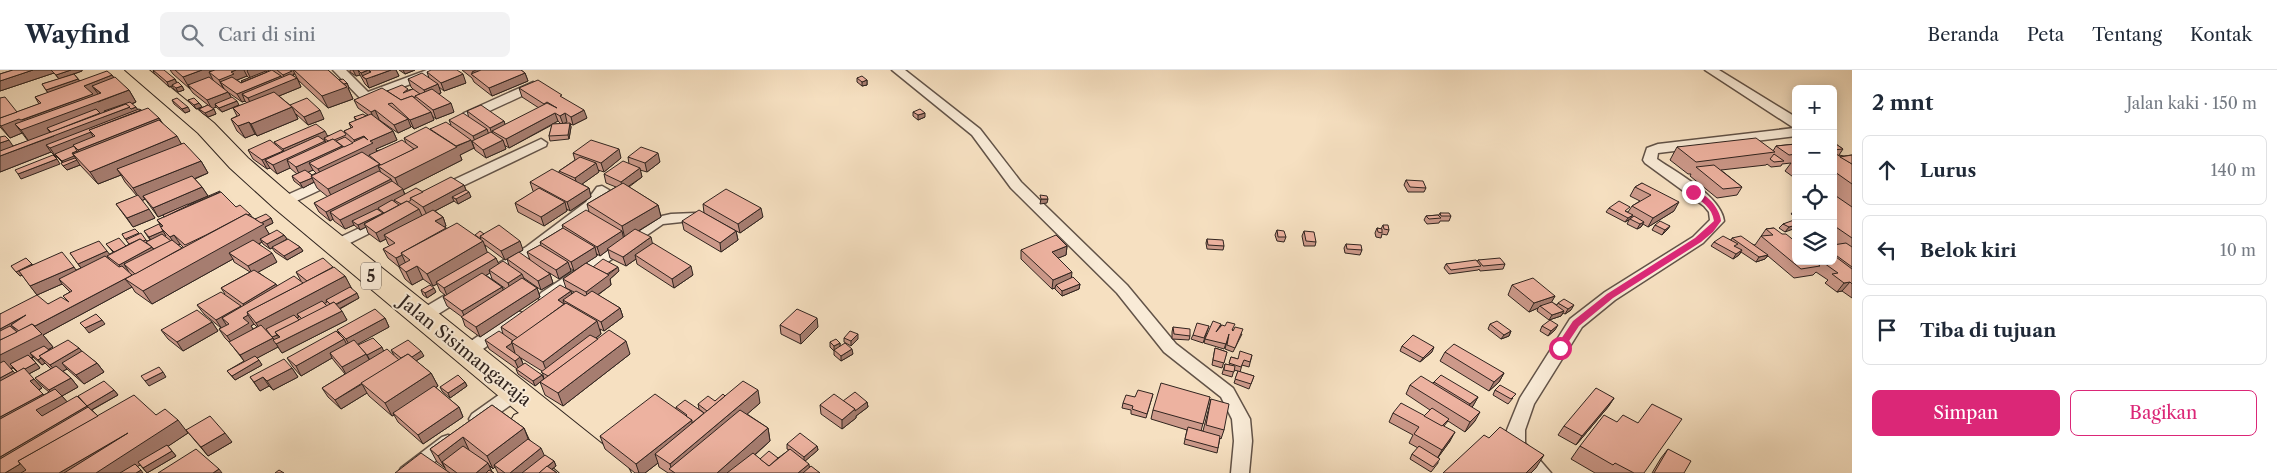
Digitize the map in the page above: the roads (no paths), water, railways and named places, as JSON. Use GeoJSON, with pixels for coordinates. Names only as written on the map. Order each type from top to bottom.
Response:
{"type":"FeatureCollection","features":[{"type":"Feature","properties":{"kind":"highway","name":"Jalan Sisimangaraja"},"geometry":{"type":"LineString","coordinates":[[116,70],[235,166],[283,202],[421,317],[467,352],[508,397],[583,473]]}},
{"type":"Feature","properties":{"kind":"highway","name":"Jalan Sisimangaraja"},"geometry":{"type":"LineString","coordinates":[[136,70],[206,128],[235,166],[336,263],[508,397],[614,473]]}},
{"type":"Feature","properties":{"kind":"street"},"geometry":{"type":"LineString","coordinates":[[339,70],[366,97],[438,70]]}},
{"type":"Feature","properties":{"kind":"street"},"geometry":{"type":"LineString","coordinates":[[898,70],[976,132],[1016,185],[1122,289],[1170,348],[1227,393],[1241,419],[1243,442],[1240,473]]}},
{"type":"Feature","properties":{"kind":"street"},"geometry":{"type":"LineString","coordinates":[[1712,70],[1792,121]]}},
{"type":"Feature","properties":{"kind":"street"},"geometry":{"type":"LineString","coordinates":[[455,122],[533,86]]}},
{"type":"Feature","properties":{"kind":"street"},"geometry":{"type":"LineString","coordinates":[[1542,473],[1524,456],[1516,444],[1516,430],[1526,403],[1576,323],[1610,296],[1698,240],[1717,221],[1716,212],[1709,203],[1650,160],[1652,152],[1658,148],[1792,132]]}},
{"type":"Feature","properties":{"kind":"street"},"geometry":{"type":"LineString","coordinates":[[426,199],[540,143]]}},
{"type":"Feature","properties":{"kind":"street"},"geometry":{"type":"LineString","coordinates":[[283,202],[344,173]]}},
{"type":"Feature","properties":{"kind":"street"},"geometry":{"type":"LineString","coordinates":[[421,317],[531,250],[591,205],[602,190]]}},
{"type":"Feature","properties":{"kind":"street"},"geometry":{"type":"LineString","coordinates":[[335,245],[394,216]]}},
{"type":"Feature","properties":{"kind":"street"},"geometry":{"type":"LineString","coordinates":[[467,352],[575,276],[658,221],[671,218],[695,217]]}},
{"type":"Feature","properties":{"kind":"street"},"geometry":{"type":"LineString","coordinates":[[407,473],[508,397]]}}]}
